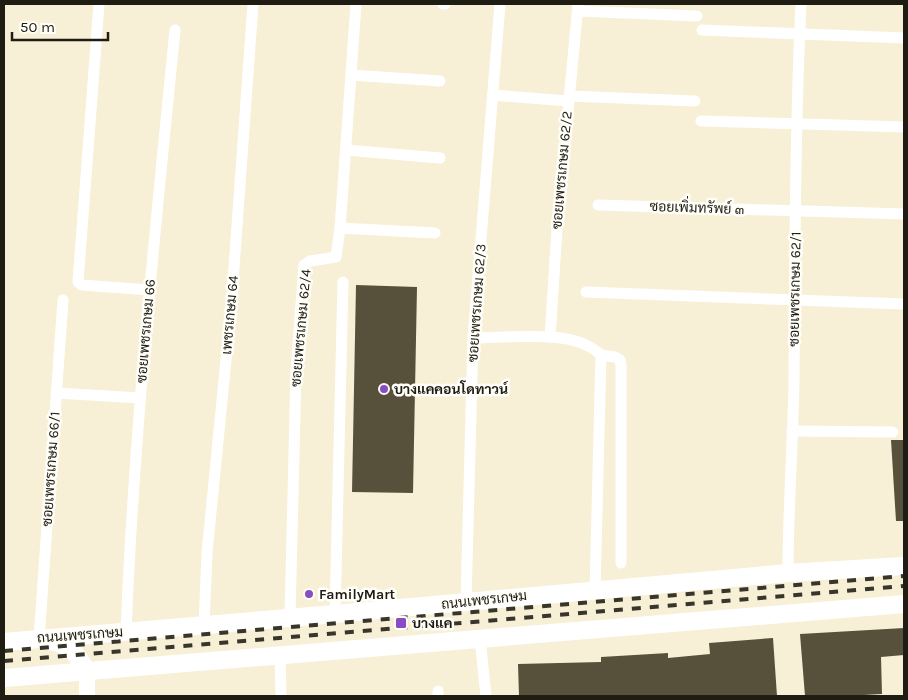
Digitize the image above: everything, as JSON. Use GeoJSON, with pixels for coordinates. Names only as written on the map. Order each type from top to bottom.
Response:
{"type":"FeatureCollection","features":[{"type":"Feature","properties":{"kind":"main road","name":"ถนนเพชรเกษม"},"geometry":{"type":"LineString","coordinates":[[4,642],[595,590],[904,566]]}},
{"type":"Feature","properties":{"kind":"main road"},"geometry":{"type":"LineString","coordinates":[[4,678],[904,604]]}},
{"type":"Feature","properties":{"kind":"main road"},"geometry":{"type":"LineString","coordinates":[[39,638],[67,646],[73,651],[87,671],[87,696]]}},
{"type":"Feature","properties":{"kind":"street"},"geometry":{"type":"LineString","coordinates":[[99,4],[78,282],[82,285],[150,290]]}},
{"type":"Feature","properties":{"kind":"street","name":"เพชรเกษม 64"},"geometry":{"type":"LineString","coordinates":[[204,625],[207,553],[231,309],[253,4]]}},
{"type":"Feature","properties":{"kind":"street","name":"ซอยเพชรเกษม 62/4"},"geometry":{"type":"LineString","coordinates":[[290,618],[296,371],[304,265],[310,261],[336,257],[340,228],[356,4]]}},
{"type":"Feature","properties":{"kind":"street","name":"ซอยเพชรเกษม 62/3"},"geometry":{"type":"LineString","coordinates":[[466,602],[473,338],[500,4]]}},
{"type":"Feature","properties":{"kind":"street","name":"ซอยเพชรเกษม 62/1"},"geometry":{"type":"LineString","coordinates":[[788,574],[796,124],[801,4]]}},
{"type":"Feature","properties":{"kind":"street"},"geometry":{"type":"LineString","coordinates":[[578,7],[697,16]]}},
{"type":"Feature","properties":{"kind":"street","name":"ซอยเพชรเกษม 62/2"},"geometry":{"type":"LineString","coordinates":[[550,337],[568,99],[578,7]]}},
{"type":"Feature","properties":{"kind":"street","name":"ซอยเพชรเกษม 66"},"geometry":{"type":"LineString","coordinates":[[126,632],[133,489],[140,398],[175,30]]}},
{"type":"Feature","properties":{"kind":"street"},"geometry":{"type":"LineString","coordinates":[[702,30],[904,38]]}},
{"type":"Feature","properties":{"kind":"street"},"geometry":{"type":"LineString","coordinates":[[351,75],[440,80]]}},
{"type":"Feature","properties":{"kind":"street"},"geometry":{"type":"LineString","coordinates":[[493,95],[568,99],[694,101]]}},
{"type":"Feature","properties":{"kind":"street"},"geometry":{"type":"LineString","coordinates":[[701,121],[904,127]]}},
{"type":"Feature","properties":{"kind":"street"},"geometry":{"type":"LineString","coordinates":[[346,150],[440,158]]}},
{"type":"Feature","properties":{"kind":"street","name":"ซอยเพิ่มทรัพย์ ๓"},"geometry":{"type":"LineString","coordinates":[[598,205],[904,214]]}},
{"type":"Feature","properties":{"kind":"street"},"geometry":{"type":"LineString","coordinates":[[340,228],[435,233]]}},
{"type":"Feature","properties":{"kind":"street"},"geometry":{"type":"LineString","coordinates":[[335,614],[343,282]]}},
{"type":"Feature","properties":{"kind":"street"},"geometry":{"type":"LineString","coordinates":[[586,292],[904,304]]}},
{"type":"Feature","properties":{"kind":"street","name":"ซอยเพชรเกษม 66/1"},"geometry":{"type":"LineString","coordinates":[[39,638],[63,300]]}},
{"type":"Feature","properties":{"kind":"street"},"geometry":{"type":"LineString","coordinates":[[473,338],[550,337],[587,345],[601,355],[615,357],[620,360],[621,563]]}},
{"type":"Feature","properties":{"kind":"street"},"geometry":{"type":"LineString","coordinates":[[595,590],[601,355]]}},
{"type":"Feature","properties":{"kind":"street"},"geometry":{"type":"LineString","coordinates":[[601,393],[621,392]]}},
{"type":"Feature","properties":{"kind":"street"},"geometry":{"type":"LineString","coordinates":[[56,394],[140,398]]}},
{"type":"Feature","properties":{"kind":"street"},"geometry":{"type":"LineString","coordinates":[[792,431],[893,432]]}},
{"type":"Feature","properties":{"kind":"street"},"geometry":{"type":"LineString","coordinates":[[599,438],[621,438]]}},
{"type":"Feature","properties":{"kind":"street"},"geometry":{"type":"LineString","coordinates":[[480,638],[486,696]]}},
{"type":"Feature","properties":{"kind":"street"},"geometry":{"type":"LineString","coordinates":[[280,655],[282,696]]}},
{"type":"Feature","properties":{"kind":"building","name":"บางแคคอนโดทาวน์"},"geometry":{"type":"Polygon","coordinates":[[[356,285],[417,287],[413,493],[352,492],[356,285]]]}},
{"type":"Feature","properties":{"kind":"building"},"geometry":{"type":"Polygon","coordinates":[[[891,440],[904,440],[904,521],[896,521],[891,440]]]}},
{"type":"Feature","properties":{"kind":"building"},"geometry":{"type":"Polygon","coordinates":[[[904,628],[904,655],[881,657],[882,694],[805,696],[800,634],[904,628]]]}},
{"type":"Feature","properties":{"kind":"building"},"geometry":{"type":"Polygon","coordinates":[[[773,638],[777,696],[519,696],[518,664],[601,662],[601,657],[668,653],[668,658],[710,654],[709,643],[773,638]]]}},
{"type":"Feature","properties":{"kind":"railway"},"geometry":{"type":"LineString","coordinates":[[4,651],[904,576]]}},
{"type":"Feature","properties":{"kind":"railway"},"geometry":{"type":"LineString","coordinates":[[4,661],[904,586]]}},
{"type":"Feature","properties":{"kind":"place","name":"บางแคคอนโดทาวน์"},"geometry":{"type":"Point","coordinates":[384,389]}},
{"type":"Feature","properties":{"kind":"place","name":"FamilyMart"},"geometry":{"type":"Point","coordinates":[309,594]}},
{"type":"Feature","properties":{"kind":"place","name":"บางแค"},"geometry":{"type":"Point","coordinates":[401,623]}}]}
